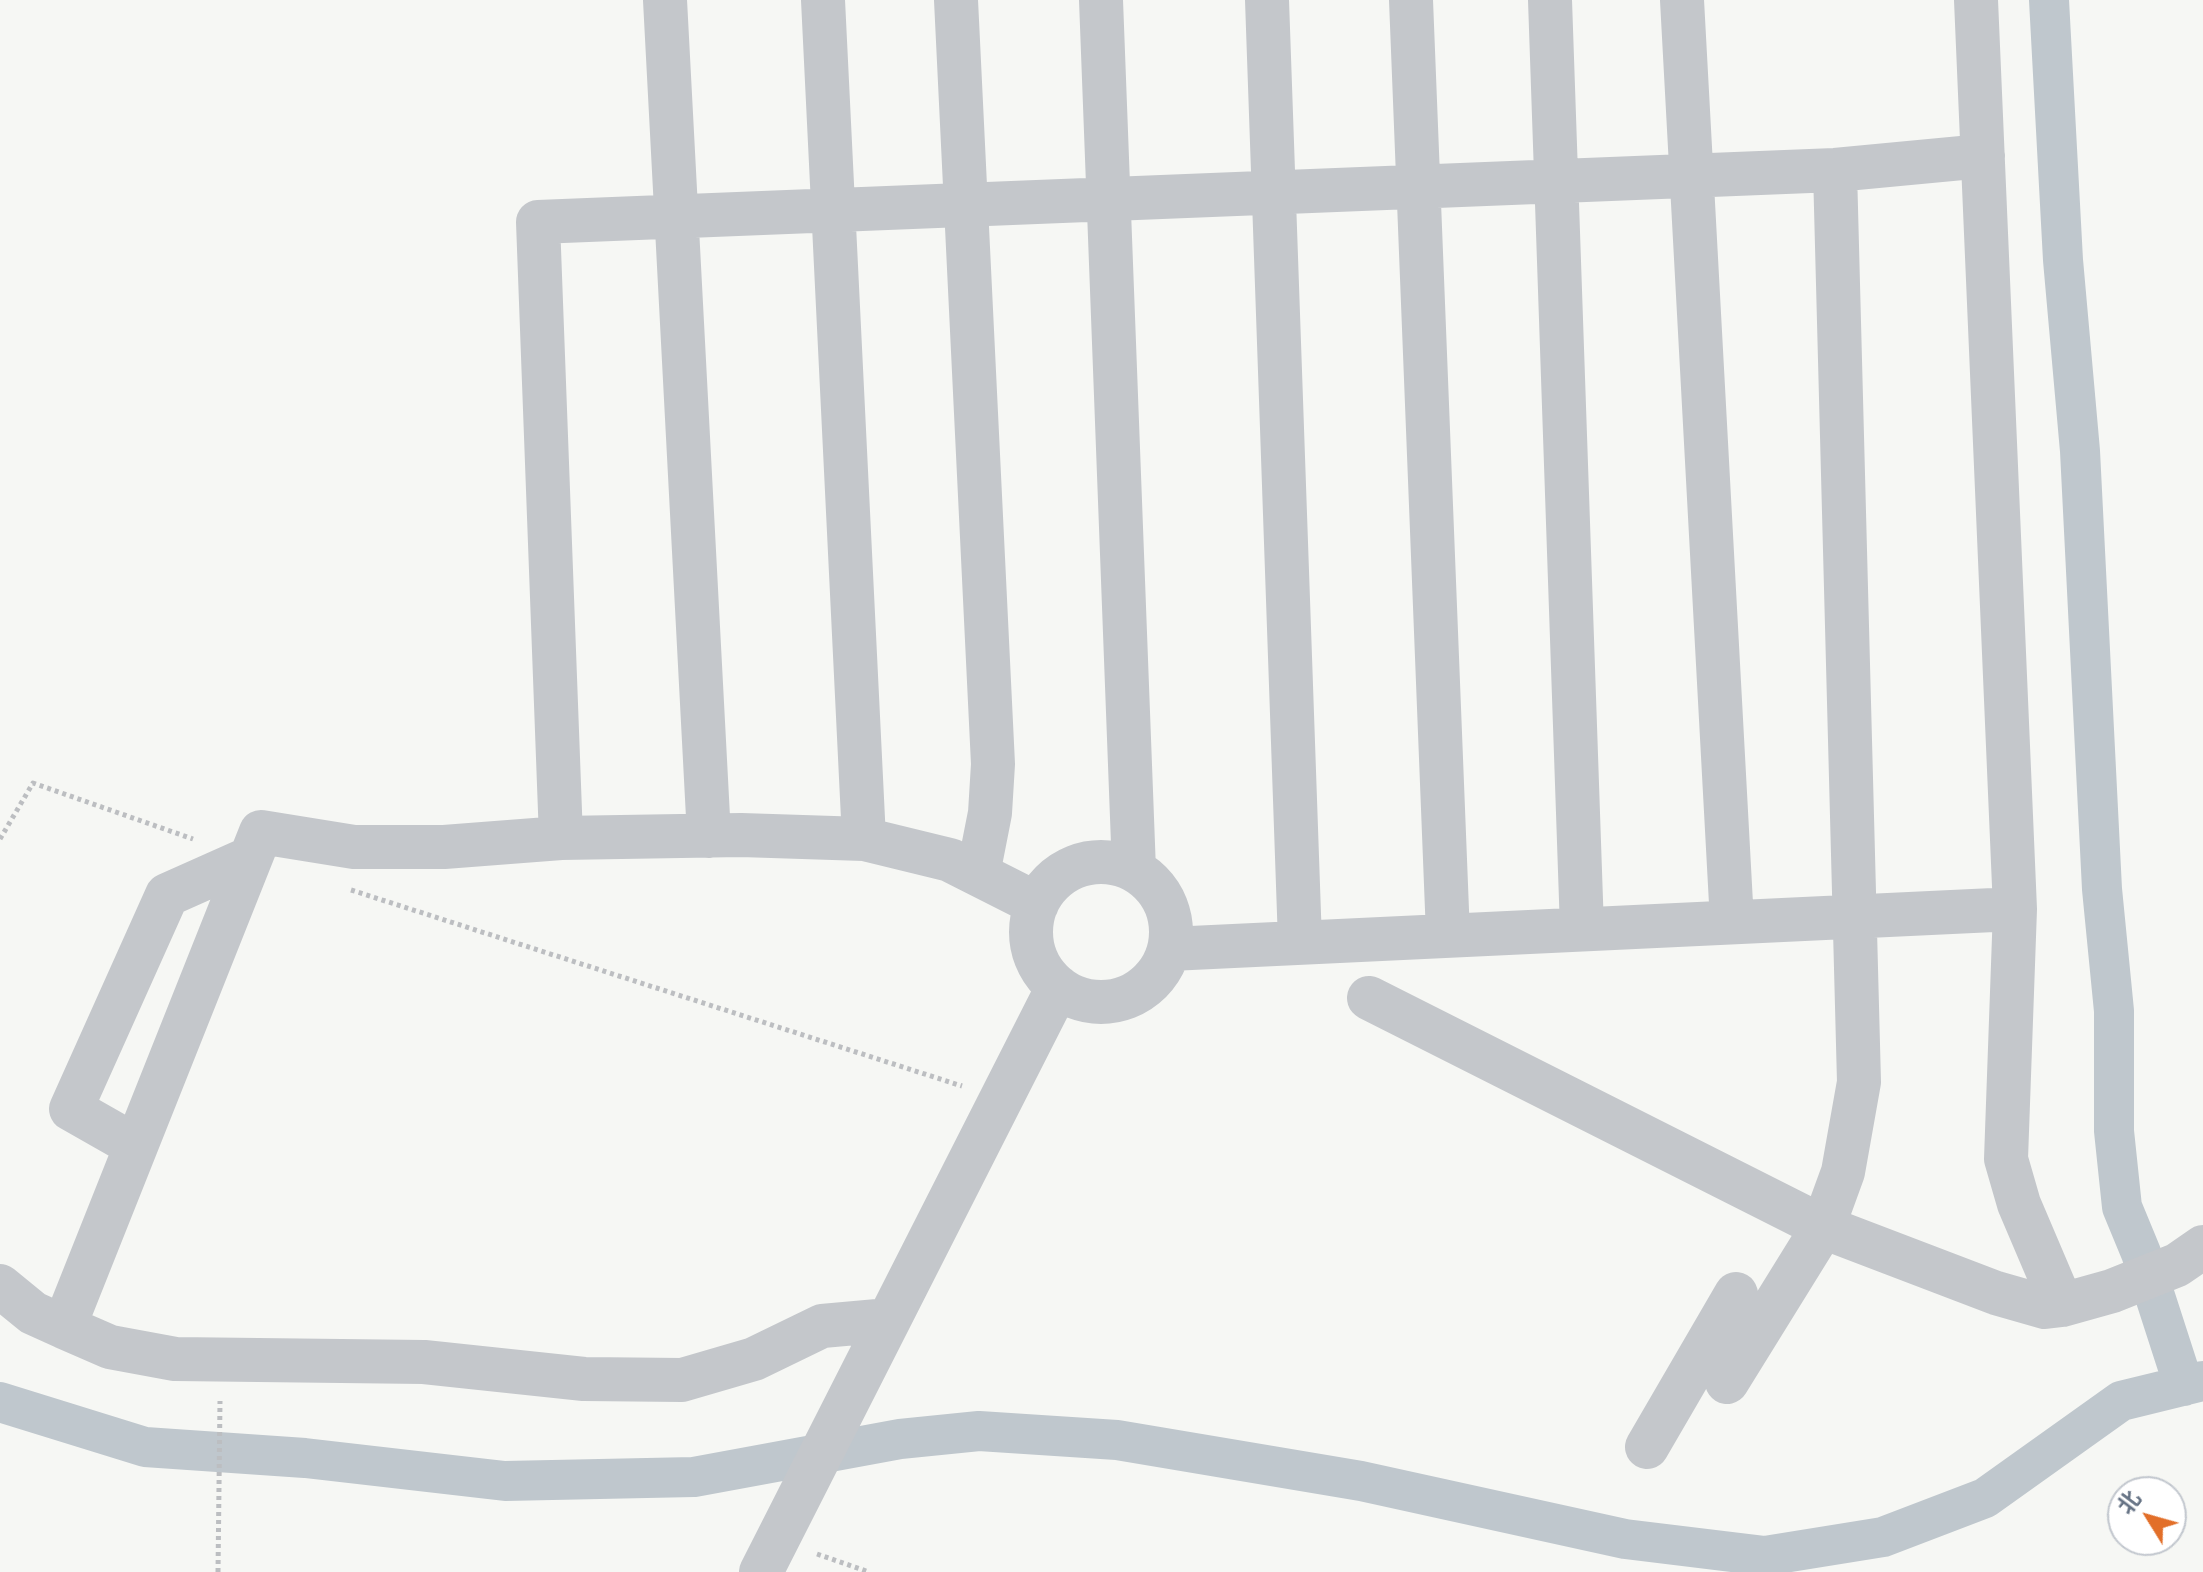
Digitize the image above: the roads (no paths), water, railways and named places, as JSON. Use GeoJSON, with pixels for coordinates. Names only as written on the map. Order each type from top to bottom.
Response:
{"type":"FeatureCollection","features":[{"type":"Feature","properties":{"kind":"street"},"geometry":{"type":"LineString","coordinates":[[665,0],[709,836]]}},
{"type":"Feature","properties":{"kind":"street"},"geometry":{"type":"LineString","coordinates":[[823,0],[864,839]]}},
{"type":"Feature","properties":{"kind":"street"},"geometry":{"type":"LineString","coordinates":[[956,0],[993,764],[990,813],[978,874]]}},
{"type":"Feature","properties":{"kind":"street"},"geometry":{"type":"LineString","coordinates":[[1101,0],[1134,870]]}},
{"type":"Feature","properties":{"kind":"street"},"geometry":{"type":"LineString","coordinates":[[1267,0],[1300,942]]}},
{"type":"Feature","properties":{"kind":"street"},"geometry":{"type":"LineString","coordinates":[[1411,0],[1448,935]]}},
{"type":"Feature","properties":{"kind":"street"},"geometry":{"type":"LineString","coordinates":[[1550,0],[1582,929]]}},
{"type":"Feature","properties":{"kind":"street"},"geometry":{"type":"LineString","coordinates":[[1682,0],[1732,922]]}},
{"type":"Feature","properties":{"kind":"street"},"geometry":{"type":"LineString","coordinates":[[1976,0],[2015,909],[2006,1159],[2019,1204],[2062,1305]]}},
{"type":"Feature","properties":{"kind":"street"},"geometry":{"type":"LineString","coordinates":[[561,838],[538,222],[1835,170],[1983,156]]}},
{"type":"Feature","properties":{"kind":"street"},"geometry":{"type":"LineString","coordinates":[[1647,1447],[1725,1362],[1823,1227],[1843,1172],[1859,1082],[1835,170]]}},
{"type":"Feature","properties":{"kind":"street"},"geometry":{"type":"LineString","coordinates":[[64,1327],[261,832],[354,847],[444,847],[561,838],[709,836],[864,839],[950,860],[1037,904]]}},
{"type":"Feature","properties":{"kind":"street"},"geometry":{"type":"LineString","coordinates":[[136,1146],[71,1109],[167,895],[250,858]]}},
{"type":"Feature","properties":{"kind":"street"},"geometry":{"type":"LineString","coordinates":[[1089,863],[1113,863],[1134,870],[1153,884],[1166,903],[1171,926],[1170,949],[1160,970],[1144,987],[1124,998],[1101,1002],[1079,999],[1058,987],[1043,970],[1034,949],[1032,927],[1037,904],[1050,885],[1068,870],[1089,863]]}},
{"type":"Feature","properties":{"kind":"street"},"geometry":{"type":"LineString","coordinates":[[1170,949],[2015,909]]}},
{"type":"Feature","properties":{"kind":"street"},"geometry":{"type":"LineString","coordinates":[[776,1545],[1058,987]]}},
{"type":"Feature","properties":{"kind":"street"},"geometry":{"type":"LineString","coordinates":[[1369,998],[1823,1227],[1996,1293],[2045,1307],[2062,1305],[2112,1291],[2190,1256]]}},
{"type":"Feature","properties":{"kind":"street"},"geometry":{"type":"LineString","coordinates":[[0,1286],[33,1313],[110,1347],[175,1359],[424,1362],[584,1379],[682,1380],[754,1359],[822,1326],[889,1320]]}},
{"type":"Feature","properties":{"kind":"street"},"geometry":{"type":"LineString","coordinates":[[1725,1362],[1736,1294]]}},
{"type":"Feature","properties":{"kind":"waterway"},"geometry":{"type":"LineString","coordinates":[[2049,0],[2063,260],[2080,451],[2102,889],[2114,1011],[2114,1131],[2122,1207],[2141,1253],[2184,1386]]}},
{"type":"Feature","properties":{"kind":"waterway"},"geometry":{"type":"LineString","coordinates":[[0,1402],[145,1447],[305,1458],[505,1481],[694,1477],[900,1439],[979,1431],[1117,1440],[1361,1481],[1625,1539],[1765,1556],[1883,1537],[1985,1498],[2121,1401],[2203,1381]]}}]}
